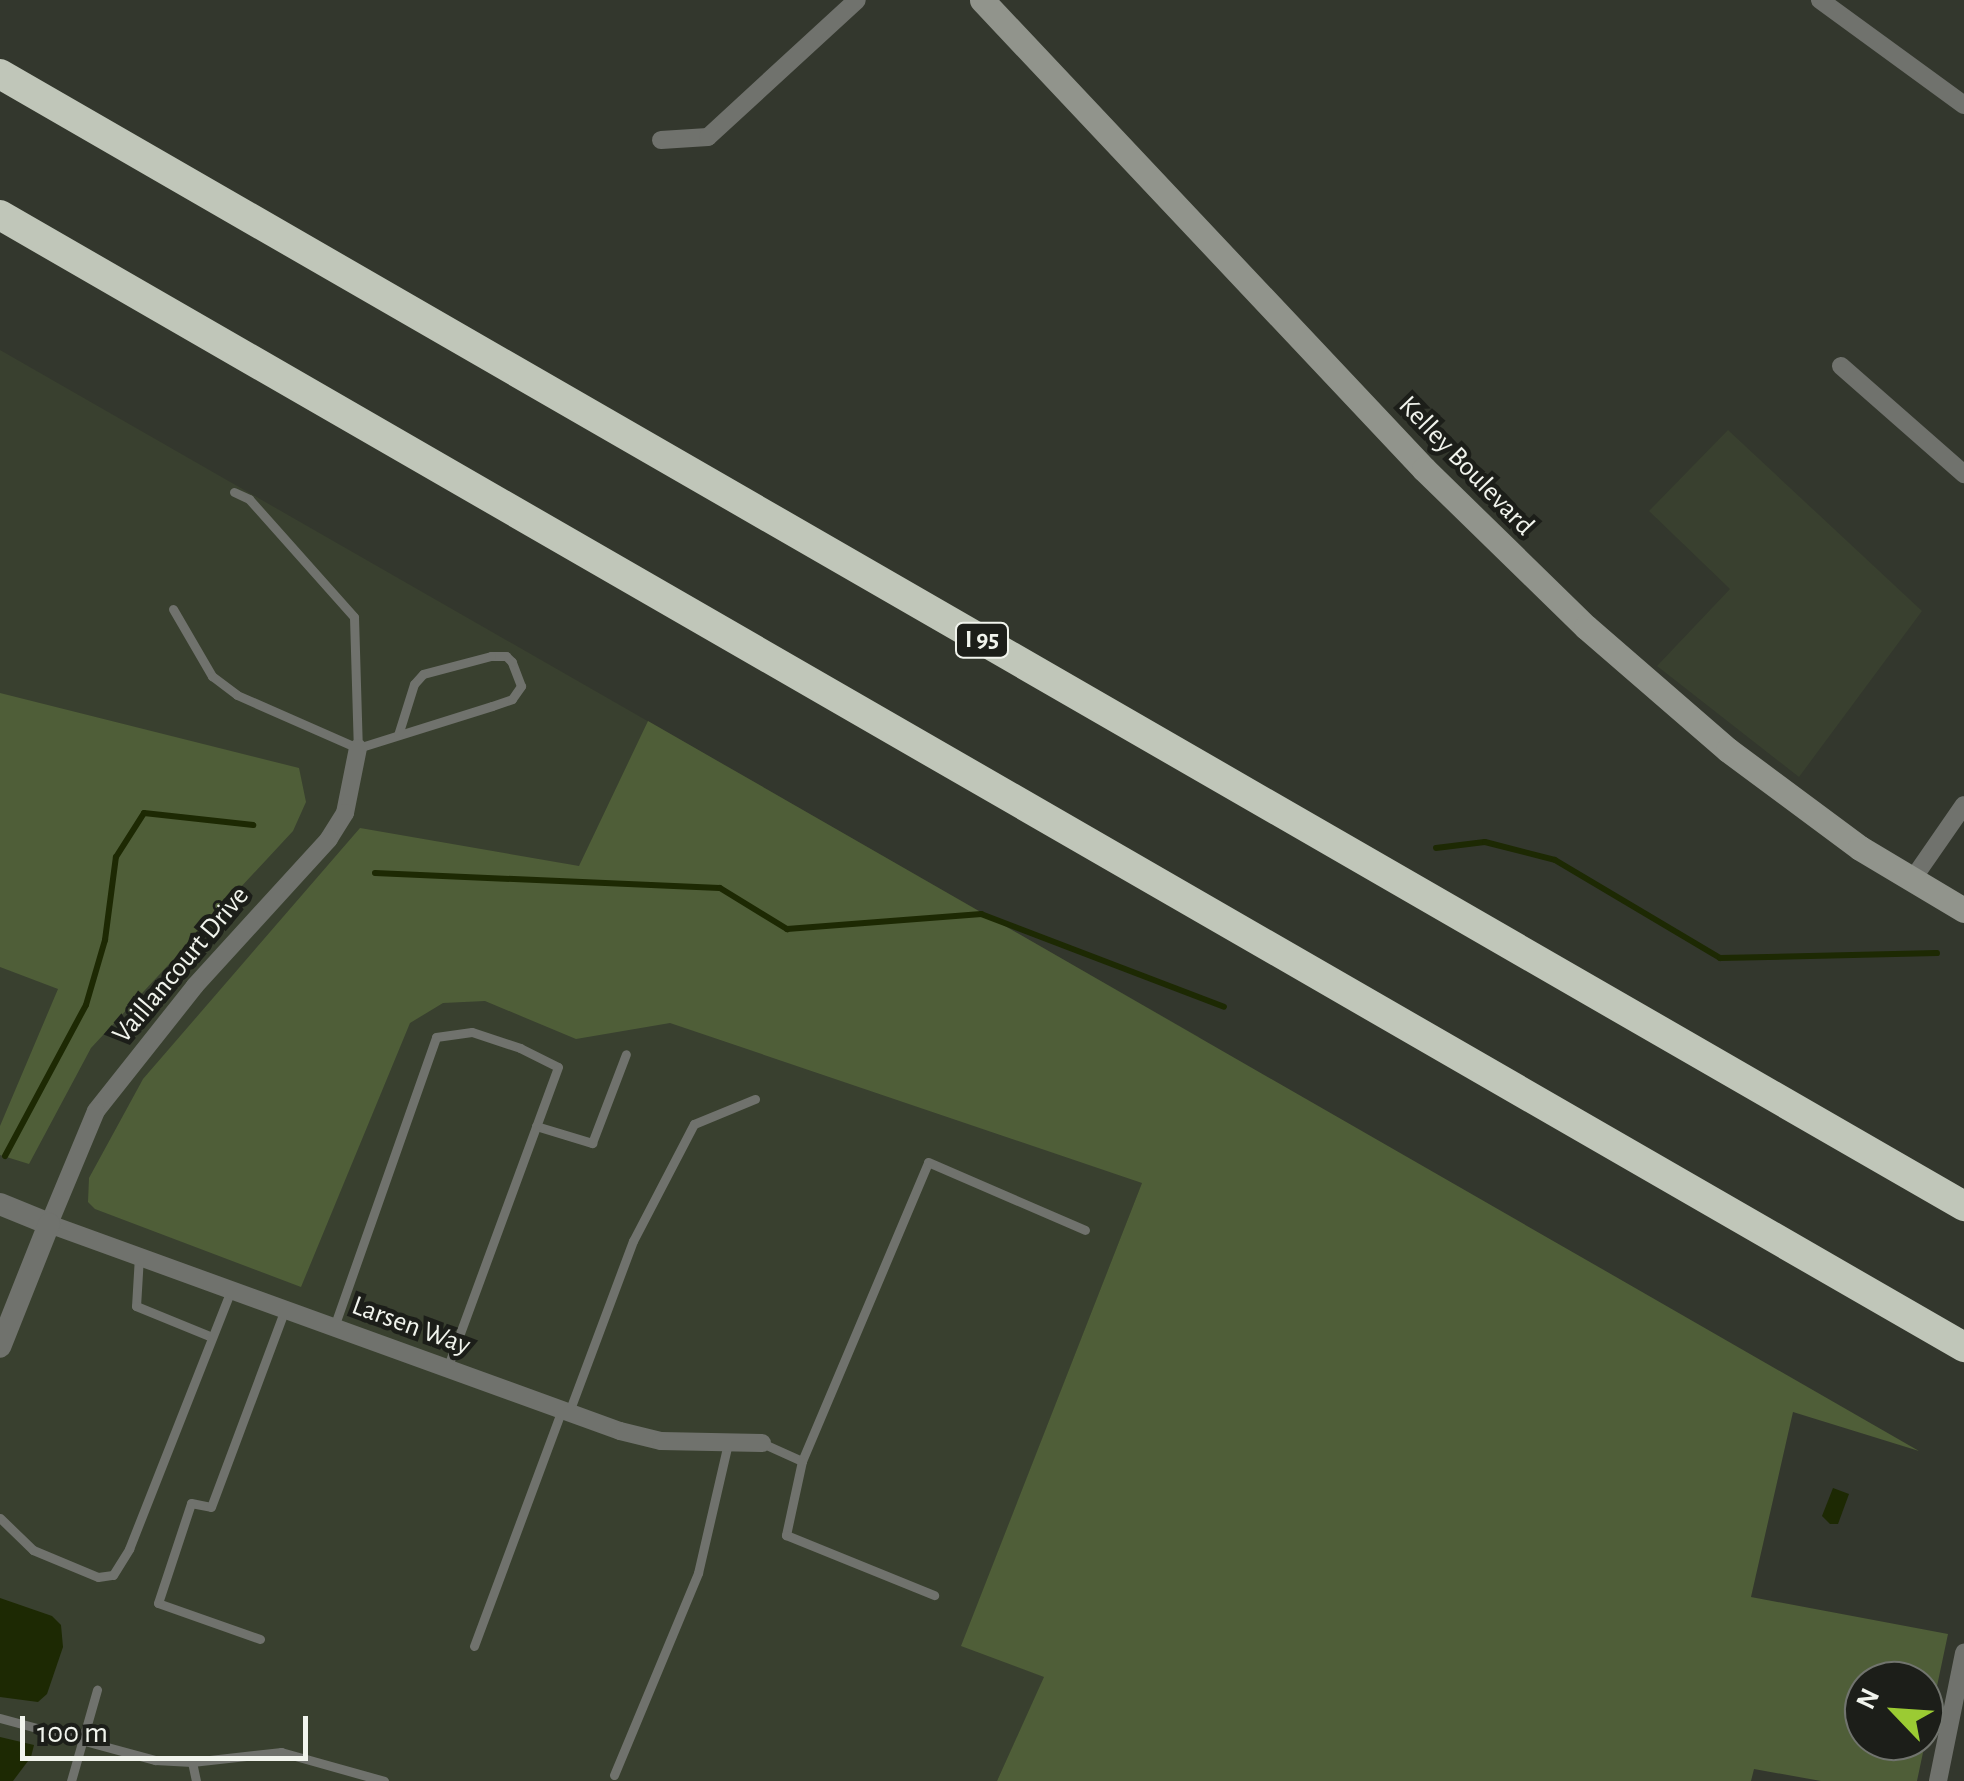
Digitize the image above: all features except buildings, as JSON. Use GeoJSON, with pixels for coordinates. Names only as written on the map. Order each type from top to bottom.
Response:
{"type":"FeatureCollection","features":[{"type":"Feature","properties":{"kind":"highway","name":"I 95"},"geometry":{"type":"LineString","coordinates":[[0,74],[1964,1206]]}},
{"type":"Feature","properties":{"kind":"highway"},"geometry":{"type":"LineString","coordinates":[[0,215],[1964,1348]]}},
{"type":"Feature","properties":{"kind":"main road","name":"Kelley Boulevard"},"geometry":{"type":"LineString","coordinates":[[982,0],[1424,468],[1586,627],[1728,750],[1912,880],[1964,910]]}},
{"type":"Feature","properties":{"kind":"street"},"geometry":{"type":"LineString","coordinates":[[661,140],[708,137],[857,0]]}},
{"type":"Feature","properties":{"kind":"street"},"geometry":{"type":"LineString","coordinates":[[1820,0],[1964,105]]}},
{"type":"Feature","properties":{"kind":"street"},"geometry":{"type":"LineString","coordinates":[[1841,366],[1964,474]]}},
{"type":"Feature","properties":{"kind":"street","name":"Vaillancourt Drive"},"geometry":{"type":"LineString","coordinates":[[49,1224],[96,1111],[195,986],[329,838],[345,813],[358,748]]}},
{"type":"Feature","properties":{"kind":"street"},"geometry":{"type":"LineString","coordinates":[[1912,880],[1964,805]]}},
{"type":"Feature","properties":{"kind":"street"},"geometry":{"type":"LineString","coordinates":[[0,1204],[49,1224],[0,1348]]}},
{"type":"Feature","properties":{"kind":"street","name":"Larsen Way"},"geometry":{"type":"LineString","coordinates":[[49,1224],[565,1411],[661,1441],[762,1443]]}},
{"type":"Feature","properties":{"kind":"street"},"geometry":{"type":"LineString","coordinates":[[1938,1781],[1964,1652]]}},
{"type":"Feature","properties":{"kind":"lane"},"geometry":{"type":"LineString","coordinates":[[234,492],[249,499],[354,617],[358,748]]}},
{"type":"Feature","properties":{"kind":"lane"},"geometry":{"type":"LineString","coordinates":[[173,610],[212,676],[238,696],[358,748],[398,736],[519,694],[521,686],[512,662],[506,656],[490,656],[423,674],[414,684],[398,736]]}},
{"type":"Feature","properties":{"kind":"lane"},"geometry":{"type":"LineString","coordinates":[[334,1327],[436,1038],[472,1032],[558,1066],[446,1368]]}},
{"type":"Feature","properties":{"kind":"lane"},"geometry":{"type":"LineString","coordinates":[[536,1126],[592,1143],[626,1054]]}},
{"type":"Feature","properties":{"kind":"lane"},"geometry":{"type":"LineString","coordinates":[[474,1646],[633,1241],[694,1124],[755,1100]]}},
{"type":"Feature","properties":{"kind":"lane"},"geometry":{"type":"LineString","coordinates":[[934,1595],[786,1536],[802,1461],[928,1162],[1085,1230]]}},
{"type":"Feature","properties":{"kind":"lane"},"geometry":{"type":"LineString","coordinates":[[139,1256],[136,1306],[212,1338]]}},
{"type":"Feature","properties":{"kind":"lane"},"geometry":{"type":"LineString","coordinates":[[0,1518],[33,1550],[98,1577],[113,1574],[129,1549],[231,1290]]}},
{"type":"Feature","properties":{"kind":"lane"},"geometry":{"type":"LineString","coordinates":[[260,1638],[158,1603],[191,1503],[211,1508],[285,1309]]}},
{"type":"Feature","properties":{"kind":"lane"},"geometry":{"type":"LineString","coordinates":[[614,1775],[698,1573],[728,1443]]}},
{"type":"Feature","properties":{"kind":"lane"},"geometry":{"type":"LineString","coordinates":[[762,1443],[802,1461]]}},
{"type":"Feature","properties":{"kind":"lane"},"geometry":{"type":"LineString","coordinates":[[71,1781],[97,1690]]}},
{"type":"Feature","properties":{"kind":"lane"},"geometry":{"type":"LineString","coordinates":[[0,1718],[155,1760],[192,1762],[280,1752],[384,1781]]}},
{"type":"Feature","properties":{"kind":"lane"},"geometry":{"type":"LineString","coordinates":[[192,1762],[196,1781]]}},
{"type":"Feature","properties":{"kind":"shaded area"},"geometry":{"type":"Polygon","coordinates":[[[0,350],[1199,1037],[962,1645],[1045,1677],[997,1781],[0,1781],[0,350]]]}},
{"type":"Feature","properties":{"kind":"shaded area"},"geometry":{"type":"Polygon","coordinates":[[[1728,430],[1922,611],[1799,777],[1657,666],[1730,589],[1649,511],[1728,430]]]}},
{"type":"Feature","properties":{"kind":"shaded area"},"geometry":{"type":"Polygon","coordinates":[[[0,693],[299,768],[306,802],[293,831],[91,1048],[29,1164],[0,1155],[0,1126],[58,989],[0,967],[0,693]]]}},
{"type":"Feature","properties":{"kind":"shaded area"},"geometry":{"type":"Polygon","coordinates":[[[648,721],[1919,1451],[1793,1412],[1751,1597],[1948,1634],[1942,1661],[1844,1661],[1844,1761],[1921,1761],[1917,1781],[1821,1781],[1754,1769],[1751,1781],[997,1781],[1044,1677],[961,1646],[1142,1183],[670,1023],[576,1039],[485,1001],[443,1003],[410,1023],[301,1287],[95,1209],[88,1202],[89,1178],[143,1079],[360,828],[579,866],[648,721]]]}},
{"type":"Feature","properties":{"kind":"shaded area"},"geometry":{"type":"Polygon","coordinates":[[[1833,1488],[1849,1494],[1838,1524],[1830,1524],[1822,1516],[1833,1488]]]}},
{"type":"Feature","properties":{"kind":"shaded area"},"geometry":{"type":"Polygon","coordinates":[[[0,1598],[52,1616],[61,1625],[63,1647],[47,1694],[38,1702],[0,1697],[0,1598]]]}},
{"type":"Feature","properties":{"kind":"shaded area"},"geometry":{"type":"Polygon","coordinates":[[[0,1737],[34,1745],[31,1757],[13,1781],[0,1781],[0,1737]]]}},
{"type":"Feature","properties":{"kind":"waterway"},"geometry":{"type":"LineString","coordinates":[[5,1156],[86,1005],[105,940],[116,857],[144,813],[253,825]]}},
{"type":"Feature","properties":{"kind":"waterway"},"geometry":{"type":"LineString","coordinates":[[1436,848],[1485,842],[1555,860],[1720,958],[1937,953]]}},
{"type":"Feature","properties":{"kind":"waterway"},"geometry":{"type":"LineString","coordinates":[[375,873],[720,888],[787,929],[981,914],[1224,1007]]}}]}
